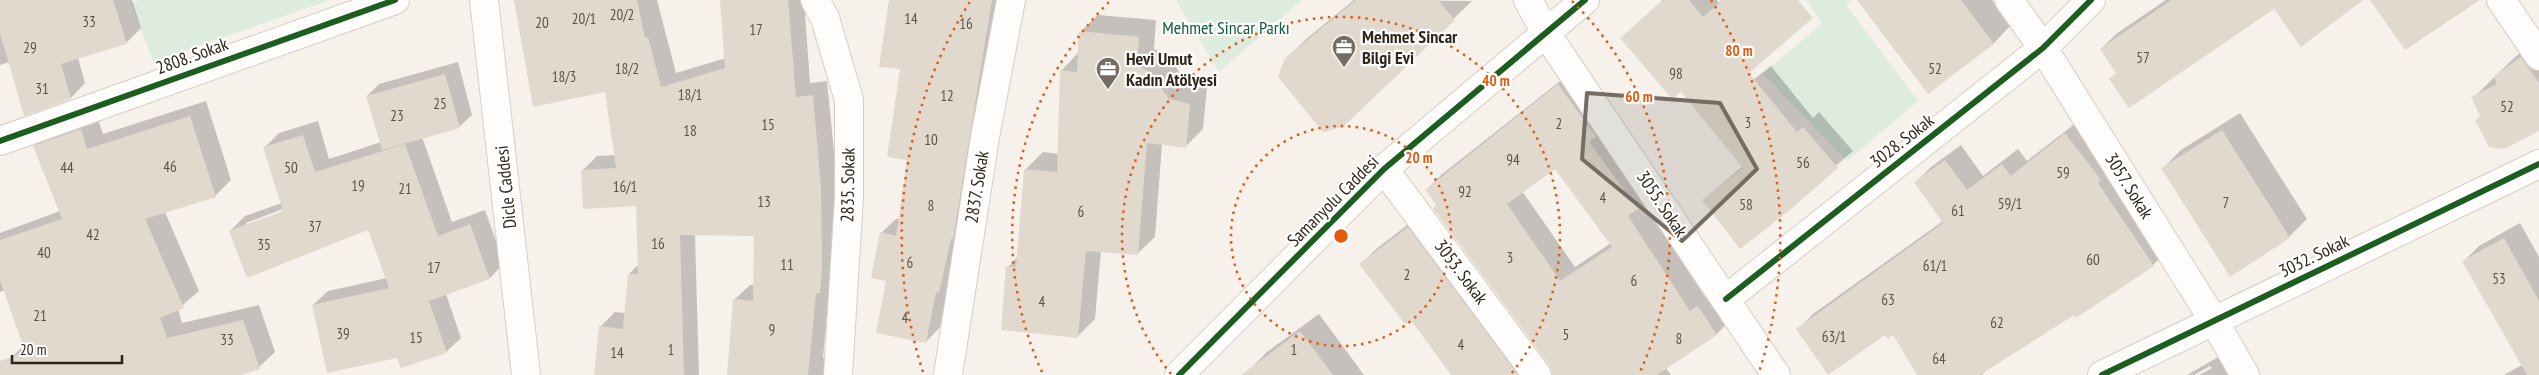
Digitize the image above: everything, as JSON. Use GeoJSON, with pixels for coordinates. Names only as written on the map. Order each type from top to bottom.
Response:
{"type":"FeatureCollection","features":[{"type":"Feature","properties":{"kind":"street","name":"2808. Sokak"},"geometry":{"type":"LineString","coordinates":[[0,141],[395,0]]}},
{"type":"Feature","properties":{"kind":"street","name":"Dicle Caddesi"},"geometry":{"type":"LineString","coordinates":[[484,0],[526,375]]}},
{"type":"Feature","properties":{"kind":"street","name":"2835. Sokak"},"geometry":{"type":"LineString","coordinates":[[815,0],[825,18],[849,100],[849,197],[838,375]]}},
{"type":"Feature","properties":{"kind":"street","name":"2837. Sokak"},"geometry":{"type":"LineString","coordinates":[[948,375],[985,137],[1012,0]]}},
{"type":"Feature","properties":{"kind":"street","name":"3055. Sokak"},"geometry":{"type":"LineString","coordinates":[[1528,0],[1547,35],[1776,375]]}},
{"type":"Feature","properties":{"kind":"street","name":"Samanyolu Caddesi"},"geometry":{"type":"LineString","coordinates":[[1180,375],[1384,169],[1547,35],[1585,0]]}},
{"type":"Feature","properties":{"kind":"street","name":"3057. Sokak"},"geometry":{"type":"LineString","coordinates":[[2009,0],[2043,48],[2214,321],[2245,375]]}},
{"type":"Feature","properties":{"kind":"street","name":"3028. Sokak"},"geometry":{"type":"LineString","coordinates":[[1726,299],[2043,48],[2091,0]]}},
{"type":"Feature","properties":{"kind":"street"},"geometry":{"type":"LineString","coordinates":[[2501,0],[2539,56]]}},
{"type":"Feature","properties":{"kind":"street","name":"3032. Sokak"},"geometry":{"type":"LineString","coordinates":[[2102,375],[2539,164]]}},
{"type":"Feature","properties":{"kind":"street","name":"3053. Sokak"},"geometry":{"type":"LineString","coordinates":[[1384,169],[1537,375]]}},
{"type":"Feature","properties":{"kind":"highlighted area"},"geometry":{"type":"Polygon","coordinates":[[[1587,93],[1720,103],[1757,169],[1682,241],[1582,159],[1587,93]]]}},
{"type":"Feature","properties":{"kind":"green space"},"geometry":{"type":"Polygon","coordinates":[[[140,0],[327,1],[153,62],[131,3],[140,0]]]}},
{"type":"Feature","properties":{"kind":"green space","name":"Mehmet Sincar Parkı"},"geometry":{"type":"Polygon","coordinates":[[[1176,0],[1302,0],[1219,72],[1176,0]]]}},
{"type":"Feature","properties":{"kind":"green space"},"geometry":{"type":"Polygon","coordinates":[[[1806,0],[1852,0],[1846,5],[1918,101],[1847,161],[1763,74],[1822,23],[1806,0]]]}},
{"type":"Feature","properties":{"kind":"building"},"geometry":{"type":"Polygon","coordinates":[[[0,0],[113,0],[127,44],[61,64],[71,99],[24,116],[0,33],[0,0]]]}},
{"type":"Feature","properties":{"kind":"building"},"geometry":{"type":"Polygon","coordinates":[[[514,0],[637,0],[645,38],[648,37],[661,87],[725,68],[720,0],[788,0],[796,97],[813,95],[821,187],[822,267],[820,293],[816,293],[808,375],[727,375],[733,299],[753,301],[754,236],[680,235],[684,375],[594,375],[599,326],[623,329],[628,274],[638,274],[636,206],[583,209],[581,170],[616,168],[605,92],[533,107],[514,0]]]}},
{"type":"Feature","properties":{"kind":"building"},"geometry":{"type":"Polygon","coordinates":[[[889,0],[992,0],[953,239],[951,239],[939,293],[936,292],[926,343],[876,333],[886,281],[871,278],[880,232],[896,236],[907,160],[887,157],[900,69],[879,67],[889,0]]]}},
{"type":"Feature","properties":{"kind":"building","name":"Mehmet Sincar Bilgi Evi"},"geometry":{"type":"Polygon","coordinates":[[[1356,0],[1438,0],[1455,20],[1343,127],[1323,132],[1278,77],[1285,58],[1356,0]]]}},
{"type":"Feature","properties":{"kind":"building"},"geometry":{"type":"Polygon","coordinates":[[[1664,0],[1689,0],[1703,17],[1723,0],[1798,0],[1813,18],[1749,73],[1797,132],[1803,127],[1838,168],[1790,210],[1740,249],[1702,200],[1743,168],[1681,92],[1672,99],[1620,38],[1664,0]]]}},
{"type":"Feature","properties":{"kind":"building"},"geometry":{"type":"Polygon","coordinates":[[[1857,0],[1961,0],[1994,44],[1928,94],[1857,0]]]}},
{"type":"Feature","properties":{"kind":"building"},"geometry":{"type":"Polygon","coordinates":[[[2171,0],[2363,0],[2301,47],[2274,9],[2129,108],[2109,79],[2116,73],[2100,49],[2171,0]]]}},
{"type":"Feature","properties":{"kind":"building"},"geometry":{"type":"Polygon","coordinates":[[[2370,0],[2480,0],[2405,50],[2370,0]]]}},
{"type":"Feature","properties":{"kind":"building"},"geometry":{"type":"Polygon","coordinates":[[[1079,31],[1139,37],[1137,66],[1150,72],[1169,99],[1190,104],[1186,148],[1147,143],[1138,255],[1086,251],[1078,338],[1001,330],[1006,266],[1016,267],[1024,169],[1057,172],[1060,70],[1077,72],[1079,31]]]}},
{"type":"Feature","properties":{"kind":"building"},"geometry":{"type":"Polygon","coordinates":[[[2521,57],[2539,83],[2539,131],[2504,149],[2489,147],[2475,120],[2480,116],[2471,97],[2497,84],[2494,76],[2521,57]]]}},
{"type":"Feature","properties":{"kind":"building"},"geometry":{"type":"Polygon","coordinates":[[[445,74],[460,128],[382,150],[366,96],[445,74]]]}},
{"type":"Feature","properties":{"kind":"building"},"geometry":{"type":"Polygon","coordinates":[[[1558,84],[1596,137],[1589,142],[1638,209],[1628,216],[1690,311],[1698,306],[1717,335],[1657,375],[1552,375],[1550,366],[1433,208],[1437,205],[1425,190],[1558,84]],[[1555,169],[1507,204],[1560,281],[1612,247],[1555,169]]]}},
{"type":"Feature","properties":{"kind":"building"},"geometry":{"type":"Polygon","coordinates":[[[190,116],[216,197],[145,219],[184,308],[160,318],[167,338],[243,320],[260,369],[242,375],[0,375],[0,361],[25,352],[0,280],[0,240],[62,219],[33,146],[81,129],[87,149],[190,116]]]}},
{"type":"Feature","properties":{"kind":"building"},"geometry":{"type":"Polygon","coordinates":[[[2222,130],[2290,238],[2230,277],[2161,168],[2222,130]]]}},
{"type":"Feature","properties":{"kind":"building"},"geometry":{"type":"Polygon","coordinates":[[[2065,133],[2101,180],[2098,183],[2154,266],[2076,318],[2074,315],[1980,375],[1917,375],[1893,335],[1888,339],[1885,335],[1828,375],[1796,329],[1943,223],[1914,182],[1945,160],[1967,190],[2002,164],[2011,176],[2065,133]]]}},
{"type":"Feature","properties":{"kind":"building"},"geometry":{"type":"Polygon","coordinates":[[[303,135],[315,172],[405,144],[438,236],[470,224],[490,279],[429,301],[447,353],[401,368],[397,358],[327,373],[312,305],[389,288],[368,230],[247,278],[229,231],[283,211],[263,147],[303,135]]]}},
{"type":"Feature","properties":{"kind":"building"},"geometry":{"type":"Polygon","coordinates":[[[1408,227],[1518,375],[1451,375],[1411,320],[1405,324],[1359,264],[1408,227]]]}},
{"type":"Feature","properties":{"kind":"building"},"geometry":{"type":"Polygon","coordinates":[[[2504,238],[2539,301],[2539,375],[2527,375],[2462,261],[2504,238]]]}},
{"type":"Feature","properties":{"kind":"building"},"geometry":{"type":"Polygon","coordinates":[[[1300,331],[1333,375],[1241,375],[1300,331]]]}},
{"type":"Feature","properties":{"kind":"cycle path"},"geometry":{"type":"LineString","coordinates":[[0,141],[395,0]]}},
{"type":"Feature","properties":{"kind":"cycle path"},"geometry":{"type":"LineString","coordinates":[[1179,375],[1384,169],[1585,0]]}},
{"type":"Feature","properties":{"kind":"cycle path"},"geometry":{"type":"LineString","coordinates":[[1726,299],[2043,48],[2091,0]]}},
{"type":"Feature","properties":{"kind":"cycle path"},"geometry":{"type":"LineString","coordinates":[[2102,375],[2539,164]]}},
{"type":"Feature","properties":{"kind":"place","name":"Mehmet Sincar Bilgi Evi"},"geometry":{"type":"Point","coordinates":[1344,68]}},
{"type":"Feature","properties":{"kind":"place","name":"Hevi Umut Kadın Atölyesi"},"geometry":{"type":"Point","coordinates":[1108,90]}}]}
